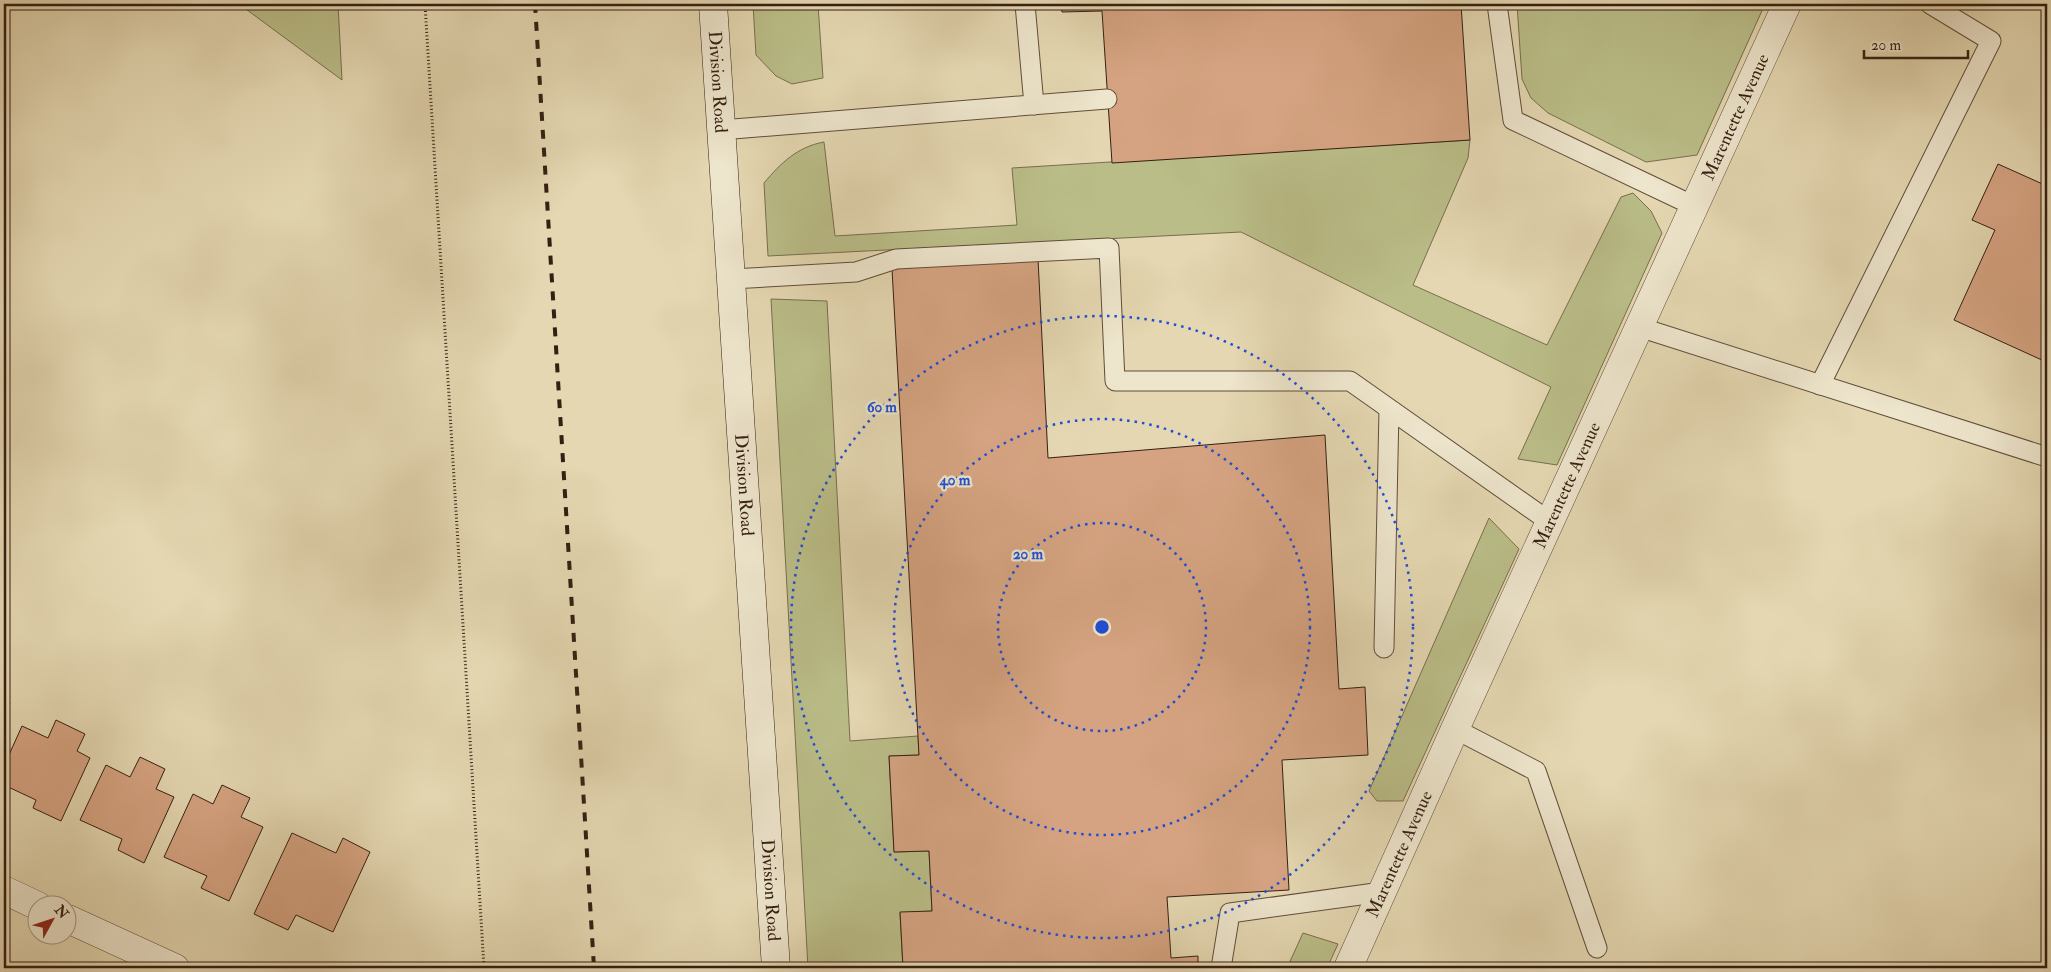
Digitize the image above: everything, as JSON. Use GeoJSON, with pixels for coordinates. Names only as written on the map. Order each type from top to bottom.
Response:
{"type":"FeatureCollection","features":[{"type":"Feature","properties":{"kind":"street","name":"Division Road"},"geometry":{"type":"LineString","coordinates":[[713,4],[776,968]]}},
{"type":"Feature","properties":{"kind":"street","name":"Marentette Avenue"},"geometry":{"type":"LineString","coordinates":[[1348,968],[1455,729],[1787,4]]}},
{"type":"Feature","properties":{"kind":"street"},"geometry":{"type":"LineString","coordinates":[[4,890],[28,901]]}},
{"type":"Feature","properties":{"kind":"street"},"geometry":{"type":"LineString","coordinates":[[78,924],[176,968]]}},
{"type":"Feature","properties":{"kind":"lane"},"geometry":{"type":"LineString","coordinates":[[1025,4],[1034,105]]}},
{"type":"Feature","properties":{"kind":"lane"},"geometry":{"type":"LineString","coordinates":[[1497,4],[1513,120],[1694,206]]}},
{"type":"Feature","properties":{"kind":"lane"},"geometry":{"type":"LineString","coordinates":[[1820,384],[1991,41],[1930,4]]}},
{"type":"Feature","properties":{"kind":"lane"},"geometry":{"type":"LineString","coordinates":[[721,130],[1107,99]]}},
{"type":"Feature","properties":{"kind":"lane"},"geometry":{"type":"LineString","coordinates":[[730,279],[856,272],[896,259],[1109,248],[1115,381],[1350,381],[1550,522]]}},
{"type":"Feature","properties":{"kind":"lane"},"geometry":{"type":"LineString","coordinates":[[1639,328],[2047,456]]}},
{"type":"Feature","properties":{"kind":"lane"},"geometry":{"type":"LineString","coordinates":[[1384,648],[1389,409]]}},
{"type":"Feature","properties":{"kind":"lane"},"geometry":{"type":"LineString","coordinates":[[1455,729],[1536,771],[1597,948]]}},
{"type":"Feature","properties":{"kind":"lane"},"geometry":{"type":"LineString","coordinates":[[1221,968],[1230,913],[1382,892]]}},
{"type":"Feature","properties":{"kind":"path"},"geometry":{"type":"LineString","coordinates":[[425,4],[484,968]]}},
{"type":"Feature","properties":{"kind":"green space"},"geometry":{"type":"Polygon","coordinates":[[[239,4],[338,4],[342,80],[239,4]]]}},
{"type":"Feature","properties":{"kind":"green space"},"geometry":{"type":"Polygon","coordinates":[[[753,4],[818,4],[823,78],[792,84],[776,76],[756,55],[753,4]]]}},
{"type":"Feature","properties":{"kind":"green space"},"geometry":{"type":"Polygon","coordinates":[[[1517,4],[1765,4],[1697,155],[1646,162],[1548,113],[1531,98],[1522,79],[1517,4]]]}},
{"type":"Feature","properties":{"kind":"green space"},"geometry":{"type":"Polygon","coordinates":[[[1470,140],[1468,158],[1413,285],[1547,345],[1621,197],[1633,193],[1651,211],[1662,233],[1557,465],[1518,459],[1551,387],[1241,232],[768,256],[764,183],[790,157],[814,144],[824,142],[835,236],[1017,225],[1012,168],[1470,140]]]}},
{"type":"Feature","properties":{"kind":"green space"},"geometry":{"type":"Polygon","coordinates":[[[771,299],[827,301],[850,741],[918,736],[919,755],[889,756],[894,852],[929,851],[932,911],[900,913],[903,968],[808,968],[771,299]]]}},
{"type":"Feature","properties":{"kind":"green space"},"geometry":{"type":"Polygon","coordinates":[[[1489,518],[1519,549],[1403,801],[1377,801],[1369,791],[1489,518]]]}},
{"type":"Feature","properties":{"kind":"green space"},"geometry":{"type":"Polygon","coordinates":[[[1303,933],[1338,944],[1327,968],[1287,968],[1303,933]]]}},
{"type":"Feature","properties":{"kind":"building"},"geometry":{"type":"Polygon","coordinates":[[[1061,4],[1461,4],[1470,140],[1112,163],[1102,11],[1062,12],[1061,4]]]}},
{"type":"Feature","properties":{"kind":"building"},"geometry":{"type":"Polygon","coordinates":[[[1998,164],[2047,186],[2047,353],[2044,361],[1954,320],[1995,230],[1972,220],[1998,164]]]}},
{"type":"Feature","properties":{"kind":"building"},"geometry":{"type":"Polygon","coordinates":[[[1038,259],[1048,458],[1325,435],[1339,689],[1365,687],[1368,755],[1282,760],[1289,890],[1167,897],[1171,958],[1198,956],[1198,968],[903,968],[900,912],[932,911],[929,851],[894,852],[889,756],[919,755],[892,269],[1038,259]]]}},
{"type":"Feature","properties":{"kind":"building"},"geometry":{"type":"Polygon","coordinates":[[[4,700],[10,703],[4,717],[4,700]]]}},
{"type":"Feature","properties":{"kind":"building"},"geometry":{"type":"Polygon","coordinates":[[[56,720],[85,734],[77,751],[90,758],[61,821],[33,808],[36,800],[4,785],[4,766],[22,726],[48,738],[56,720]]]}},
{"type":"Feature","properties":{"kind":"building"},"geometry":{"type":"Polygon","coordinates":[[[140,757],[165,769],[156,789],[174,797],[144,863],[118,850],[122,839],[80,820],[106,765],[130,777],[140,757]]]}},
{"type":"Feature","properties":{"kind":"building"},"geometry":{"type":"Polygon","coordinates":[[[222,785],[250,798],[241,817],[263,827],[229,901],[201,888],[207,876],[164,857],[193,794],[213,804],[222,785]]]}},
{"type":"Feature","properties":{"kind":"building"},"geometry":{"type":"Polygon","coordinates":[[[292,833],[336,853],[343,838],[370,852],[333,932],[296,915],[288,930],[254,914],[292,833]]]}},
{"type":"Feature","properties":{"kind":"railway"},"geometry":{"type":"LineString","coordinates":[[535,4],[594,968]]}}]}
